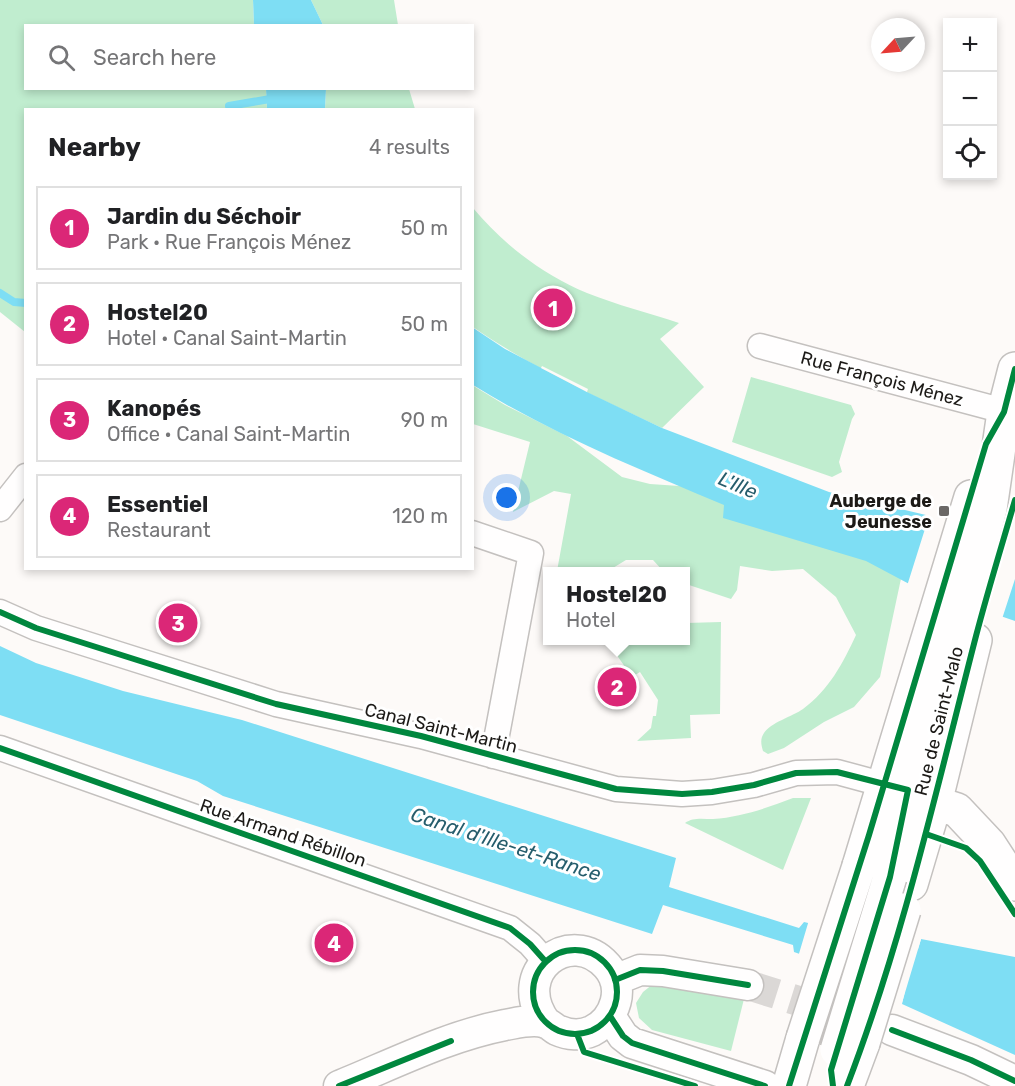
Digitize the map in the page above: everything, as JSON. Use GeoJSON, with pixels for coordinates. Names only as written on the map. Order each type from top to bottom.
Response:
{"type":"FeatureCollection","features":[{"type":"Feature","properties":{"kind":"main road","name":"Rue de Saint-Malo"},"geometry":{"type":"LineString","coordinates":[[847,1086],[864,1041],[901,880],[907,797],[956,626],[996,507],[1015,369]]}},
{"type":"Feature","properties":{"kind":"main road","name":"Rue de Saint-Malo"},"geometry":{"type":"LineString","coordinates":[[789,1086],[869,835],[891,818],[907,797],[956,626]]}},
{"type":"Feature","properties":{"kind":"main road"},"geometry":{"type":"LineString","coordinates":[[907,797],[957,810],[989,844],[1015,884]]}},
{"type":"Feature","properties":{"kind":"main road","name":"Rue de Saint-Malo"},"geometry":{"type":"LineString","coordinates":[[833,1086],[831,1070],[864,1041]]}},
{"type":"Feature","properties":{"kind":"street","name":"Rue François Ménez"},"geometry":{"type":"LineString","coordinates":[[760,346],[1011,406]]}},
{"type":"Feature","properties":{"kind":"street"},"geometry":{"type":"LineString","coordinates":[[0,509],[24,479]]}},
{"type":"Feature","properties":{"kind":"street"},"geometry":{"type":"LineString","coordinates":[[474,534],[531,553],[493,756]]}},
{"type":"Feature","properties":{"kind":"street","name":"Canal Saint-Martin"},"geometry":{"type":"LineString","coordinates":[[0,612],[36,628],[276,704],[421,736],[616,789],[682,794],[712,792],[754,785],[796,773],[837,772],[907,797]]}},
{"type":"Feature","properties":{"kind":"street","name":"Rue Armand Rébillon"},"geometry":{"type":"LineString","coordinates":[[0,748],[510,928],[530,944],[540,973]]}},
{"type":"Feature","properties":{"kind":"street"},"geometry":{"type":"LineString","coordinates":[[339,1086],[473,1032],[534,1021],[546,1023],[566,1034],[590,1032],[601,1026],[610,1016],[617,993],[615,980],[609,967],[599,958],[586,952],[572,951],[558,954],[500,1014],[473,1032]]}},
{"type":"Feature","properties":{"kind":"street"},"geometry":{"type":"LineString","coordinates":[[615,980],[640,970],[663,971],[748,985]]}},
{"type":"Feature","properties":{"kind":"street"},"geometry":{"type":"LineString","coordinates":[[540,973],[534,998],[538,1011],[546,1023]]}},
{"type":"Feature","properties":{"kind":"street"},"geometry":{"type":"LineString","coordinates":[[610,1016],[623,1036],[632,1043],[765,1086]]}},
{"type":"Feature","properties":{"kind":"street"},"geometry":{"type":"LineString","coordinates":[[864,1041],[971,1059],[1015,1081]]}},
{"type":"Feature","properties":{"kind":"green space"},"geometry":{"type":"Polygon","coordinates":[[[0,0],[253,0],[254,24],[24,24],[24,90],[266,90],[267,108],[24,108],[24,331],[0,312],[0,0]]]}},
{"type":"Feature","properties":{"kind":"green space"},"geometry":{"type":"Polygon","coordinates":[[[311,0],[394,0],[398,24],[323,24],[311,0]]]}},
{"type":"Feature","properties":{"kind":"green space"},"geometry":{"type":"Polygon","coordinates":[[[326,90],[409,90],[415,108],[325,108],[326,90]]]}},
{"type":"Feature","properties":{"kind":"green space"},"geometry":{"type":"Polygon","coordinates":[[[474,209],[511,246],[540,268],[571,286],[679,323],[660,339],[704,387],[662,428],[542,369],[474,328],[474,209]]]}},
{"type":"Feature","properties":{"kind":"green space"},"geometry":{"type":"Polygon","coordinates":[[[751,377],[851,405],[855,414],[839,462],[842,472],[832,477],[732,442],[751,377]]]}},
{"type":"Feature","properties":{"kind":"green space"},"geometry":{"type":"Polygon","coordinates":[[[474,386],[505,405],[567,436],[622,477],[650,484],[709,488],[902,574],[880,677],[854,707],[824,722],[784,748],[768,754],[763,751],[761,739],[767,729],[812,702],[840,666],[856,635],[836,597],[803,569],[772,571],[740,566],[737,590],[731,599],[690,585],[690,567],[659,567],[653,560],[626,560],[615,567],[558,567],[571,494],[554,491],[513,512],[530,442],[474,424],[474,386]]]}},
{"type":"Feature","properties":{"kind":"green space"},"geometry":{"type":"Polygon","coordinates":[[[721,622],[720,714],[690,715],[691,738],[637,741],[651,728],[653,716],[656,716],[658,700],[640,672],[632,677],[610,645],[690,645],[690,623],[721,622]]]}},
{"type":"Feature","properties":{"kind":"green space"},"geometry":{"type":"Polygon","coordinates":[[[793,798],[811,798],[783,870],[685,823],[695,819],[723,818],[744,814],[793,798]]]}},
{"type":"Feature","properties":{"kind":"green space"},"geometry":{"type":"Polygon","coordinates":[[[653,984],[744,999],[731,1051],[652,1030],[639,1018],[636,1003],[643,992],[653,984]]]}},
{"type":"Feature","properties":{"kind":"water"},"geometry":{"type":"Polygon","coordinates":[[[253,0],[311,0],[323,24],[254,24],[253,0]]]}},
{"type":"Feature","properties":{"kind":"water"},"geometry":{"type":"Polygon","coordinates":[[[266,90],[326,90],[325,108],[267,108],[266,90]]]}},
{"type":"Feature","properties":{"kind":"water","name":"L'Ille"},"geometry":{"type":"Polygon","coordinates":[[[474,328],[505,349],[662,428],[829,492],[926,515],[1015,555],[1015,621],[913,586],[866,561],[723,518],[724,505],[596,450],[503,403],[474,386],[474,328]]]}},
{"type":"Feature","properties":{"kind":"water","name":"Canal d'Ille-et-Rance"},"geometry":{"type":"Polygon","coordinates":[[[0,646],[36,663],[123,691],[242,720],[676,858],[669,887],[799,928],[804,922],[918,949],[921,939],[1015,957],[1015,1055],[902,1004],[905,991],[794,952],[793,945],[663,905],[652,934],[223,796],[197,781],[0,715],[0,646]]]}},
{"type":"Feature","properties":{"kind":"pier"},"geometry":{"type":"Polygon","coordinates":[[[542,366],[588,389],[587,392],[541,368],[542,366]]]}},
{"type":"Feature","properties":{"kind":"pier"},"geometry":{"type":"Polygon","coordinates":[[[930,513],[1015,552],[1015,579],[1002,619],[907,586],[930,513]]]}},
{"type":"Feature","properties":{"kind":"pier"},"geometry":{"type":"Polygon","coordinates":[[[809,920],[916,946],[922,936],[901,1006],[899,1003],[901,993],[798,957],[809,920]]]}},
{"type":"Feature","properties":{"kind":"waterway"},"geometry":{"type":"LineString","coordinates":[[229,106],[276,98]]}},
{"type":"Feature","properties":{"kind":"waterway"},"geometry":{"type":"LineString","coordinates":[[0,293],[14,302],[24,303]]}},
{"type":"Feature","properties":{"kind":"tunnel"},"geometry":{"type":"LineString","coordinates":[[748,985],[871,1024]]}},
{"type":"Feature","properties":{"kind":"cycle path"},"geometry":{"type":"LineString","coordinates":[[789,1086],[869,835],[986,444],[1004,412],[1015,369]]}},
{"type":"Feature","properties":{"kind":"cycle path"},"geometry":{"type":"LineString","coordinates":[[847,1086],[902,919],[981,619],[1015,500]]}},
{"type":"Feature","properties":{"kind":"cycle path"},"geometry":{"type":"LineString","coordinates":[[0,612],[36,628],[276,704],[421,736],[616,789],[682,794],[712,792],[754,785],[796,773],[837,772],[908,790],[890,877],[831,1070],[833,1086]]}},
{"type":"Feature","properties":{"kind":"cycle path"},"geometry":{"type":"LineString","coordinates":[[0,748],[510,928],[530,944],[546,962]]}},
{"type":"Feature","properties":{"kind":"cycle path"},"geometry":{"type":"LineString","coordinates":[[926,834],[966,848],[980,861],[1015,914]]}},
{"type":"Feature","properties":{"kind":"cycle path"},"geometry":{"type":"LineString","coordinates":[[575,950],[591,953],[610,969],[617,992],[614,1008],[598,1027],[575,1034],[559,1031],[540,1015],[533,992],[536,976],[552,957],[575,950]]}},
{"type":"Feature","properties":{"kind":"cycle path"},"geometry":{"type":"LineString","coordinates":[[615,980],[640,970],[663,971],[748,985]]}},
{"type":"Feature","properties":{"kind":"cycle path"},"geometry":{"type":"LineString","coordinates":[[610,1016],[623,1036],[632,1043],[765,1086]]}},
{"type":"Feature","properties":{"kind":"cycle path"},"geometry":{"type":"LineString","coordinates":[[892,1030],[971,1060],[1015,1081]]}},
{"type":"Feature","properties":{"kind":"cycle path"},"geometry":{"type":"LineString","coordinates":[[577,1034],[584,1052],[695,1086]]}},
{"type":"Feature","properties":{"kind":"cycle path"},"geometry":{"type":"LineString","coordinates":[[339,1086],[451,1041]]}},
{"type":"Feature","properties":{"kind":"place","name":"Jardin du Séchoir"},"geometry":{"type":"Point","coordinates":[553,308]}},
{"type":"Feature","properties":{"kind":"place","name":"Auberge de Jeunesse"},"geometry":{"type":"Point","coordinates":[944,511]}},
{"type":"Feature","properties":{"kind":"place","name":"Kanopés"},"geometry":{"type":"Point","coordinates":[178,623]}},
{"type":"Feature","properties":{"kind":"place","name":"Hostel20"},"geometry":{"type":"Point","coordinates":[617,687]}},
{"type":"Feature","properties":{"kind":"place","name":"Essentiel"},"geometry":{"type":"Point","coordinates":[334,943]}}]}
